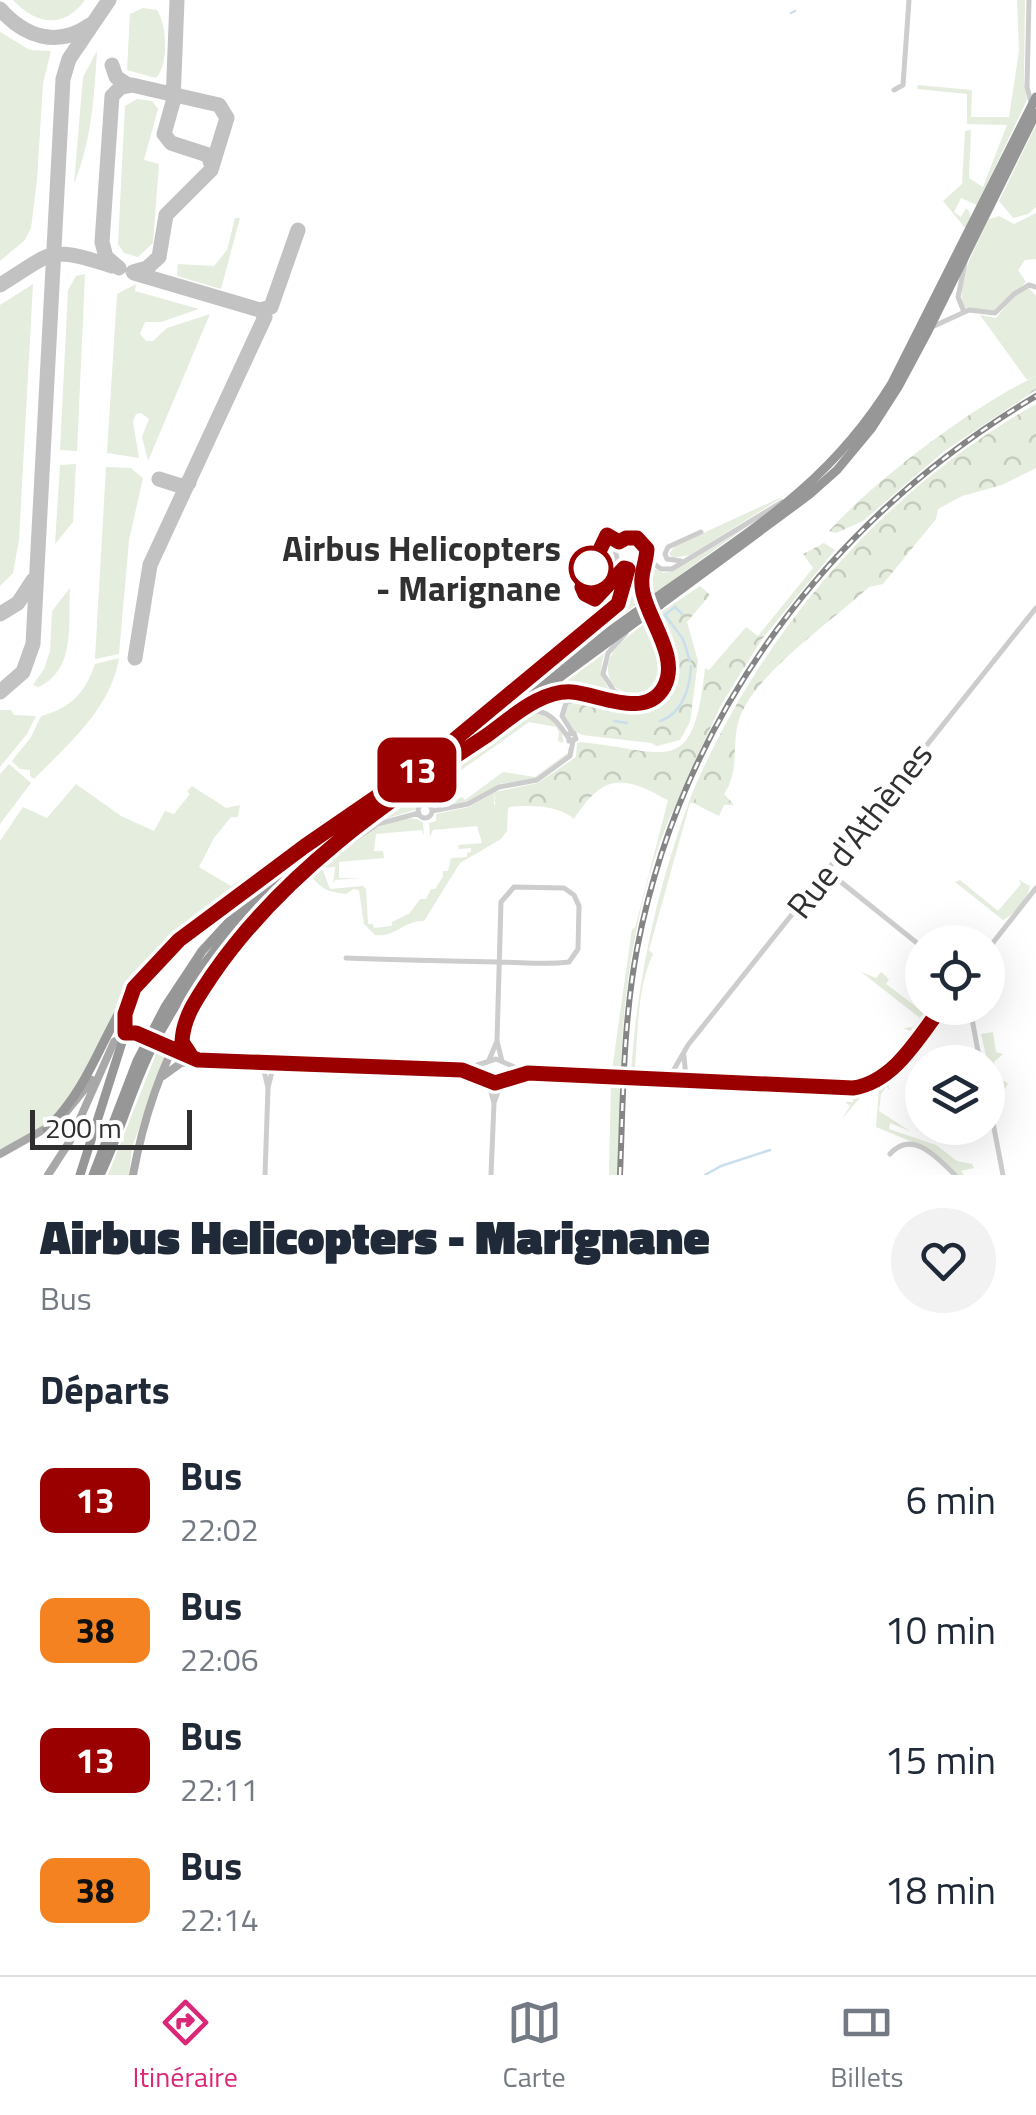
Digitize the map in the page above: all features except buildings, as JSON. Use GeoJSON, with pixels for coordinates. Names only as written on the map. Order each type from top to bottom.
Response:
{"type":"FeatureCollection","features":[{"type":"Feature","properties":{"kind":"highway"},"geometry":{"type":"LineString","coordinates":[[658,601],[782,517],[836,470],[880,416],[928,331],[1034,105]]}},
{"type":"Feature","properties":{"kind":"highway"},"geometry":{"type":"LineString","coordinates":[[47,1129],[78,1094],[134,988],[179,940],[305,846],[432,765],[642,619],[658,601],[814,481],[863,427],[892,384],[1034,105]]}},
{"type":"Feature","properties":{"kind":"highway"},"geometry":{"type":"LineString","coordinates":[[290,882],[432,765]]}},
{"type":"Feature","properties":{"kind":"highway"},"geometry":{"type":"LineString","coordinates":[[100,1175],[170,1013],[198,969],[224,937],[289,874],[405,791]]}},
{"type":"Feature","properties":{"kind":"highway"},"geometry":{"type":"LineString","coordinates":[[100,1175],[142,1052],[165,1007],[202,952],[269,881],[383,794]]}},
{"type":"Feature","properties":{"kind":"highway"},"geometry":{"type":"LineString","coordinates":[[80,1175],[125,1033],[125,1014],[134,988]]}},
{"type":"Feature","properties":{"kind":"main road"},"geometry":{"type":"LineString","coordinates":[[132,1175],[149,1102],[187,1016],[234,946],[290,882]]}},
{"type":"Feature","properties":{"kind":"main road"},"geometry":{"type":"LineString","coordinates":[[187,1016],[182,1042],[198,1060]]}},
{"type":"Feature","properties":{"kind":"main road"},"geometry":{"type":"LineString","coordinates":[[48,1175],[70,1141],[117,1038],[125,1033],[143,1036],[198,1060]]}},
{"type":"Feature","properties":{"kind":"main road"},"geometry":{"type":"LineString","coordinates":[[149,1102],[165,1073],[181,1063],[198,1060]]}},
{"type":"Feature","properties":{"kind":"main road"},"geometry":{"type":"LineString","coordinates":[[0,1154],[47,1129],[71,1110],[104,1062]]}},
{"type":"Feature","properties":{"kind":"street"},"geometry":{"type":"LineString","coordinates":[[894,90],[903,85],[909,0]]}},
{"type":"Feature","properties":{"kind":"street"},"geometry":{"type":"LineString","coordinates":[[1028,0],[1027,87],[1034,105]]}},
{"type":"Feature","properties":{"kind":"street"},"geometry":{"type":"LineString","coordinates":[[964,312],[958,297],[966,254]]}},
{"type":"Feature","properties":{"kind":"street"},"geometry":{"type":"LineString","coordinates":[[928,331],[964,312],[976,310],[992,315],[1017,292],[1029,285],[1036,287]]}},
{"type":"Feature","properties":{"kind":"street"},"geometry":{"type":"LineString","coordinates":[[646,558],[666,570],[814,481]]}},
{"type":"Feature","properties":{"kind":"street"},"geometry":{"type":"LineString","coordinates":[[684,561],[668,559],[665,550],[701,532]]}},
{"type":"Feature","properties":{"kind":"street"},"geometry":{"type":"LineString","coordinates":[[618,562],[627,568],[643,601],[643,542],[630,537],[616,546],[618,562],[607,585],[627,568],[641,566]]}},
{"type":"Feature","properties":{"kind":"street"},"geometry":{"type":"LineString","coordinates":[[432,765],[618,604],[627,568]]}},
{"type":"Feature","properties":{"kind":"street","name":"Rue d'Athènes"},"geometry":{"type":"LineString","coordinates":[[669,1078],[684,1053],[826,870],[1036,608]]}},
{"type":"Feature","properties":{"kind":"street"},"geometry":{"type":"LineString","coordinates":[[432,765],[554,692],[640,704],[658,695],[668,664],[642,619]]}},
{"type":"Feature","properties":{"kind":"street"},"geometry":{"type":"LineString","coordinates":[[642,619],[661,654],[663,676],[654,691],[640,698],[614,691],[604,674],[608,653],[642,619]]}},
{"type":"Feature","properties":{"kind":"street"},"geometry":{"type":"LineString","coordinates":[[516,714],[535,709],[555,714],[571,699],[607,699]]}},
{"type":"Feature","properties":{"kind":"street"},"geometry":{"type":"LineString","coordinates":[[290,882],[378,824],[419,813],[426,818],[432,811],[468,804],[498,787],[536,780],[570,756],[563,709]]}},
{"type":"Feature","properties":{"kind":"street"},"geometry":{"type":"LineString","coordinates":[[548,714],[570,737]]}},
{"type":"Feature","properties":{"kind":"street"},"geometry":{"type":"LineString","coordinates":[[826,870],[905,933]]}},
{"type":"Feature","properties":{"kind":"street"},"geometry":{"type":"LineString","coordinates":[[346,958],[500,962],[568,962],[578,949],[579,906],[574,894],[564,888],[523,885],[508,892],[502,902],[500,962],[496,1041],[486,1063],[486,1079],[494,1102]]}},
{"type":"Feature","properties":{"kind":"street"},"geometry":{"type":"LineString","coordinates":[[1005,927],[1036,888]]}},
{"type":"Feature","properties":{"kind":"street"},"geometry":{"type":"LineString","coordinates":[[198,1060],[462,1070],[486,1079],[503,1080],[528,1073],[866,1086],[888,1072],[927,1025]]}},
{"type":"Feature","properties":{"kind":"street"},"geometry":{"type":"LineString","coordinates":[[491,1175],[494,1102],[503,1080],[504,1064],[496,1041]]}},
{"type":"Feature","properties":{"kind":"street"},"geometry":{"type":"LineString","coordinates":[[684,1053],[686,1078]]}},
{"type":"Feature","properties":{"kind":"street"},"geometry":{"type":"LineString","coordinates":[[262,1062],[268,1088]]}},
{"type":"Feature","properties":{"kind":"street"},"geometry":{"type":"LineString","coordinates":[[265,1175],[268,1088],[274,1062]]}},
{"type":"Feature","properties":{"kind":"street"},"geometry":{"type":"LineString","coordinates":[[462,1070],[486,1063],[504,1064],[528,1073]]}},
{"type":"Feature","properties":{"kind":"street"},"geometry":{"type":"LineString","coordinates":[[890,1154],[899,1144],[907,1143],[932,1154],[954,1175]]}},
{"type":"Feature","properties":{"kind":"street"},"geometry":{"type":"LineString","coordinates":[[997,1145],[1003,1175]]}},
{"type":"Feature","properties":{"kind":"green space"},"geometry":{"type":"Polygon","coordinates":[[[13,0],[85,0],[68,16],[50,20],[31,15],[13,0]]]}},
{"type":"Feature","properties":{"kind":"green space"},"geometry":{"type":"Polygon","coordinates":[[[1017,0],[1025,0],[1027,100],[977,205],[961,198],[954,212],[961,217],[966,208],[970,213],[966,229],[943,201],[962,184],[965,131],[971,130],[969,178],[983,187],[1007,125],[967,124],[967,94],[917,89],[918,85],[972,90],[971,117],[1009,117],[1019,51],[1017,0]]]}},
{"type":"Feature","properties":{"kind":"green space"},"geometry":{"type":"Polygon","coordinates":[[[143,8],[157,10],[163,25],[165,54],[156,78],[127,70],[130,14],[143,8]]]}},
{"type":"Feature","properties":{"kind":"green space"},"geometry":{"type":"Polygon","coordinates":[[[0,32],[30,50],[51,51],[43,83],[31,228],[25,240],[0,261],[0,32]]]}},
{"type":"Feature","properties":{"kind":"green space"},"geometry":{"type":"Polygon","coordinates":[[[97,51],[88,135],[74,184],[83,77],[97,51]]]}},
{"type":"Feature","properties":{"kind":"green space"},"geometry":{"type":"Polygon","coordinates":[[[137,99],[152,101],[158,109],[144,160],[159,164],[153,243],[138,257],[124,253],[118,244],[125,106],[137,99]]]}},
{"type":"Feature","properties":{"kind":"green space"},"geometry":{"type":"Polygon","coordinates":[[[1036,125],[1036,207],[1013,218],[999,201],[1036,125]]]}},
{"type":"Feature","properties":{"kind":"green space"},"geometry":{"type":"Polygon","coordinates":[[[1036,213],[1036,259],[1025,260],[1018,270],[1026,282],[996,311],[965,308],[964,276],[989,219],[999,216],[1014,224],[1036,213]]]}},
{"type":"Feature","properties":{"kind":"green space"},"geometry":{"type":"Polygon","coordinates":[[[235,218],[240,218],[221,289],[177,276],[178,264],[214,266],[227,250],[235,218]]]}},
{"type":"Feature","properties":{"kind":"green space"},"geometry":{"type":"Polygon","coordinates":[[[85,274],[77,451],[60,450],[68,290],[76,276],[85,274]]]}},
{"type":"Feature","properties":{"kind":"green space"},"geometry":{"type":"Polygon","coordinates":[[[33,284],[19,540],[13,573],[0,586],[0,305],[33,284]]]}},
{"type":"Feature","properties":{"kind":"green space"},"geometry":{"type":"Polygon","coordinates":[[[136,284],[135,291],[199,309],[161,322],[145,322],[140,334],[146,341],[153,341],[167,328],[210,314],[148,461],[142,437],[149,419],[141,413],[136,414],[133,422],[139,458],[107,453],[117,294],[136,284]]]}},
{"type":"Feature","properties":{"kind":"green space"},"geometry":{"type":"Polygon","coordinates":[[[1029,288],[1036,296],[1036,376],[1027,380],[980,315],[996,318],[1013,297],[1029,288]]]}},
{"type":"Feature","properties":{"kind":"green space"},"geometry":{"type":"Polygon","coordinates":[[[1036,376],[1036,390],[943,452],[863,521],[836,533],[829,531],[926,445],[1036,376]]]}},
{"type":"Feature","properties":{"kind":"green space"},"geometry":{"type":"Polygon","coordinates":[[[1036,404],[1036,468],[938,509],[936,519],[883,584],[869,587],[818,630],[752,695],[738,722],[733,774],[724,794],[734,805],[724,805],[719,816],[693,803],[697,793],[693,791],[754,675],[833,570],[878,522],[927,479],[1036,404]]]}},
{"type":"Feature","properties":{"kind":"green space"},"geometry":{"type":"Polygon","coordinates":[[[76,464],[73,522],[55,544],[60,465],[76,464]]]}},
{"type":"Feature","properties":{"kind":"green space"},"geometry":{"type":"Polygon","coordinates":[[[106,467],[131,468],[143,478],[129,540],[119,654],[95,659],[106,467]]]}},
{"type":"Feature","properties":{"kind":"green space"},"geometry":{"type":"Polygon","coordinates":[[[786,495],[690,555],[673,558],[669,554],[675,546],[786,495]]]}},
{"type":"Feature","properties":{"kind":"green space"},"geometry":{"type":"Polygon","coordinates":[[[752,523],[650,595],[652,567],[663,573],[674,571],[752,523]]]}},
{"type":"Feature","properties":{"kind":"green space"},"geometry":{"type":"Polygon","coordinates":[[[824,543],[835,550],[762,639],[720,707],[679,797],[667,800],[638,786],[614,783],[594,793],[574,819],[544,807],[496,811],[495,792],[538,783],[576,757],[577,743],[655,752],[684,743],[700,704],[705,668],[709,670],[746,627],[758,636],[813,568],[803,554],[824,543]]]}},
{"type":"Feature","properties":{"kind":"green space"},"geometry":{"type":"Polygon","coordinates":[[[628,582],[633,584],[640,602],[543,673],[620,607],[628,582]]]}},
{"type":"Feature","properties":{"kind":"green space"},"geometry":{"type":"Polygon","coordinates":[[[700,586],[710,595],[687,622],[698,661],[690,722],[680,740],[657,746],[582,735],[573,730],[564,718],[566,706],[574,703],[636,709],[663,697],[669,688],[672,664],[657,615],[700,586]]]}},
{"type":"Feature","properties":{"kind":"green space"},"geometry":{"type":"Polygon","coordinates":[[[70,588],[64,658],[59,670],[38,687],[33,685],[50,651],[52,611],[70,588]]]}},
{"type":"Feature","properties":{"kind":"green space"},"geometry":{"type":"Polygon","coordinates":[[[615,591],[617,597],[610,606],[499,702],[161,949],[125,995],[84,1075],[60,1111],[43,1127],[0,1149],[0,841],[23,807],[47,818],[76,784],[121,816],[154,831],[165,811],[174,814],[192,786],[226,808],[240,805],[238,817],[231,817],[214,838],[199,867],[231,886],[353,805],[494,700],[615,591]]]}},
{"type":"Feature","properties":{"kind":"green space"},"geometry":{"type":"Polygon","coordinates":[[[647,622],[657,649],[659,675],[649,691],[629,695],[613,686],[610,657],[647,622]]]}},
{"type":"Feature","properties":{"kind":"green space"},"geometry":{"type":"Polygon","coordinates":[[[605,653],[603,678],[618,698],[556,689],[605,653]]]}},
{"type":"Feature","properties":{"kind":"green space"},"geometry":{"type":"Polygon","coordinates":[[[119,658],[107,694],[74,739],[34,779],[30,770],[20,769],[12,761],[41,716],[76,698],[95,664],[119,658]]]}},
{"type":"Feature","properties":{"kind":"green space"},"geometry":{"type":"Polygon","coordinates":[[[0,710],[36,716],[27,734],[0,767],[0,710]]]}},
{"type":"Feature","properties":{"kind":"green space"},"geometry":{"type":"Polygon","coordinates":[[[532,710],[558,726],[563,743],[558,741],[556,727],[529,722],[450,778],[452,782],[448,785],[458,799],[465,800],[503,772],[535,777],[570,749],[570,753],[536,778],[499,784],[468,802],[438,806],[423,801],[415,810],[372,823],[532,710]]]}},
{"type":"Feature","properties":{"kind":"green space"},"geometry":{"type":"Polygon","coordinates":[[[9,764],[31,783],[0,824],[0,774],[9,764]]]}},
{"type":"Feature","properties":{"kind":"green space"},"geometry":{"type":"Polygon","coordinates":[[[683,791],[656,854],[646,890],[630,965],[621,1071],[612,1070],[632,929],[668,800],[683,791]]]}},
{"type":"Feature","properties":{"kind":"green space"},"geometry":{"type":"Polygon","coordinates":[[[693,791],[697,793],[690,803],[649,950],[653,954],[639,1010],[635,1069],[659,1071],[633,1073],[639,999],[651,929],[693,791]]]}},
{"type":"Feature","properties":{"kind":"green space"},"geometry":{"type":"Polygon","coordinates":[[[495,792],[494,804],[508,807],[507,831],[501,839],[460,863],[424,921],[375,935],[364,924],[359,890],[346,894],[331,891],[312,877],[278,901],[263,918],[288,889],[373,829],[405,818],[417,819],[423,823],[424,836],[422,830],[376,834],[374,851],[383,851],[384,858],[339,862],[339,878],[361,878],[335,880],[333,884],[335,867],[322,868],[330,889],[366,889],[368,924],[374,928],[392,926],[392,922],[410,913],[420,899],[426,899],[435,889],[443,871],[448,871],[451,858],[467,857],[471,852],[471,848],[459,849],[458,845],[482,843],[477,826],[433,830],[430,837],[429,823],[436,821],[436,814],[469,807],[495,792]]]}},
{"type":"Feature","properties":{"kind":"green space"},"geometry":{"type":"Polygon","coordinates":[[[960,880],[998,911],[1021,884],[1019,880],[1030,886],[1020,906],[1003,920],[955,882],[960,880]]]}},
{"type":"Feature","properties":{"kind":"green space"},"geometry":{"type":"Polygon","coordinates":[[[861,972],[876,978],[881,972],[889,979],[886,984],[905,998],[905,1006],[861,972]]]}},
{"type":"Feature","properties":{"kind":"green space"},"geometry":{"type":"Polygon","coordinates":[[[203,1000],[186,1038],[191,1047],[219,1057],[193,1055],[184,1038],[203,1000]]]}},
{"type":"Feature","properties":{"kind":"green space"},"geometry":{"type":"Polygon","coordinates":[[[922,1025],[912,1032],[903,1028],[922,1025]]]}},
{"type":"Feature","properties":{"kind":"green space"},"geometry":{"type":"Polygon","coordinates":[[[993,1032],[995,1045],[984,1045],[981,1034],[993,1032]]]}},
{"type":"Feature","properties":{"kind":"green space"},"geometry":{"type":"Polygon","coordinates":[[[158,1049],[166,1052],[132,1148],[129,1175],[108,1175],[158,1049]]]}},
{"type":"Feature","properties":{"kind":"green space"},"geometry":{"type":"Polygon","coordinates":[[[905,1062],[905,1072],[900,1069],[888,1084],[890,1090],[886,1087],[881,1094],[879,1111],[905,1128],[890,1123],[889,1129],[905,1134],[905,1139],[876,1127],[879,1090],[864,1093],[842,1119],[850,1106],[845,1102],[853,1102],[853,1097],[841,1092],[875,1087],[905,1062]]]}},
{"type":"Feature","properties":{"kind":"green space"},"geometry":{"type":"Polygon","coordinates":[[[611,1080],[621,1081],[618,1175],[609,1175],[611,1080]]]}},
{"type":"Feature","properties":{"kind":"green space"},"geometry":{"type":"Polygon","coordinates":[[[936,1145],[974,1168],[957,1175],[922,1146],[936,1145]]]}},
{"type":"Feature","properties":{"kind":"waterway"},"geometry":{"type":"LineString","coordinates":[[791,13],[795,11]]}},
{"type":"Feature","properties":{"kind":"waterway"},"geometry":{"type":"LineString","coordinates":[[646,582],[647,587]]}},
{"type":"Feature","properties":{"kind":"waterway"},"geometry":{"type":"LineString","coordinates":[[657,615],[658,620],[675,607],[682,614]]}},
{"type":"Feature","properties":{"kind":"waterway"},"geometry":{"type":"LineString","coordinates":[[665,615],[683,639],[690,661]]}},
{"type":"Feature","properties":{"kind":"waterway"},"geometry":{"type":"LineString","coordinates":[[660,721],[674,713],[683,699],[691,666]]}},
{"type":"Feature","properties":{"kind":"waterway"},"geometry":{"type":"LineString","coordinates":[[614,721],[627,723]]}},
{"type":"Feature","properties":{"kind":"waterway"},"geometry":{"type":"LineString","coordinates":[[705,1175],[770,1150]]}},
{"type":"Feature","properties":{"kind":"taxiway"},"geometry":{"type":"LineString","coordinates":[[0,692],[23,672],[33,644],[63,79],[69,59],[109,0]]}},
{"type":"Feature","properties":{"kind":"taxiway"},"geometry":{"type":"LineString","coordinates":[[177,0],[173,102],[164,134],[171,143],[208,155],[212,167]]}},
{"type":"Feature","properties":{"kind":"taxiway"},"geometry":{"type":"LineString","coordinates":[[0,9],[20,27],[42,36],[66,36],[90,25]]}},
{"type":"Feature","properties":{"kind":"taxiway"},"geometry":{"type":"LineString","coordinates":[[112,65],[116,77],[128,85]]}},
{"type":"Feature","properties":{"kind":"taxiway"},"geometry":{"type":"LineString","coordinates":[[119,268],[106,257],[102,242],[112,96],[121,87],[132,85],[219,105],[227,118],[211,170],[166,215],[159,257],[147,268],[133,272]]}},
{"type":"Feature","properties":{"kind":"taxiway"},"geometry":{"type":"LineString","coordinates":[[135,658],[150,565],[265,317],[260,310],[271,307],[298,230]]}},
{"type":"Feature","properties":{"kind":"taxiway"},"geometry":{"type":"LineString","coordinates":[[0,285],[53,255],[75,256],[112,266]]}},
{"type":"Feature","properties":{"kind":"taxiway"},"geometry":{"type":"LineString","coordinates":[[134,273],[260,310]]}},
{"type":"Feature","properties":{"kind":"taxiway"},"geometry":{"type":"LineString","coordinates":[[159,479],[181,486],[189,483]]}},
{"type":"Feature","properties":{"kind":"taxiway"},"geometry":{"type":"LineString","coordinates":[[0,614],[18,603],[33,580]]}},
{"type":"Feature","properties":{"kind":"railway"},"geometry":{"type":"LineString","coordinates":[[620,1175],[626,1033],[637,949],[659,863],[690,780],[729,703],[777,630],[832,562],[894,500],[962,445],[1036,396]]}},
{"type":"Feature","properties":{"kind":"bus line","name":"13"},"geometry":{"type":"LineString","coordinates":[[190,1054],[182,1042],[187,1016],[204,987],[266,907],[314,861],[432,770],[554,692],[640,704],[658,695],[668,676],[668,664],[643,596],[641,566],[647,549],[637,538],[619,542],[607,535],[582,587],[585,594],[595,599],[624,568],[628,569],[618,604],[430,760],[179,940],[134,988],[125,1014],[125,1033],[136,1033],[198,1060],[462,1070],[495,1083],[528,1073],[853,1088],[884,1076],[927,1025]]}},
{"type":"Feature","properties":{"kind":"place","name":"Airbus Helicopters - Marignane"},"geometry":{"type":"Point","coordinates":[591,568]}}]}
